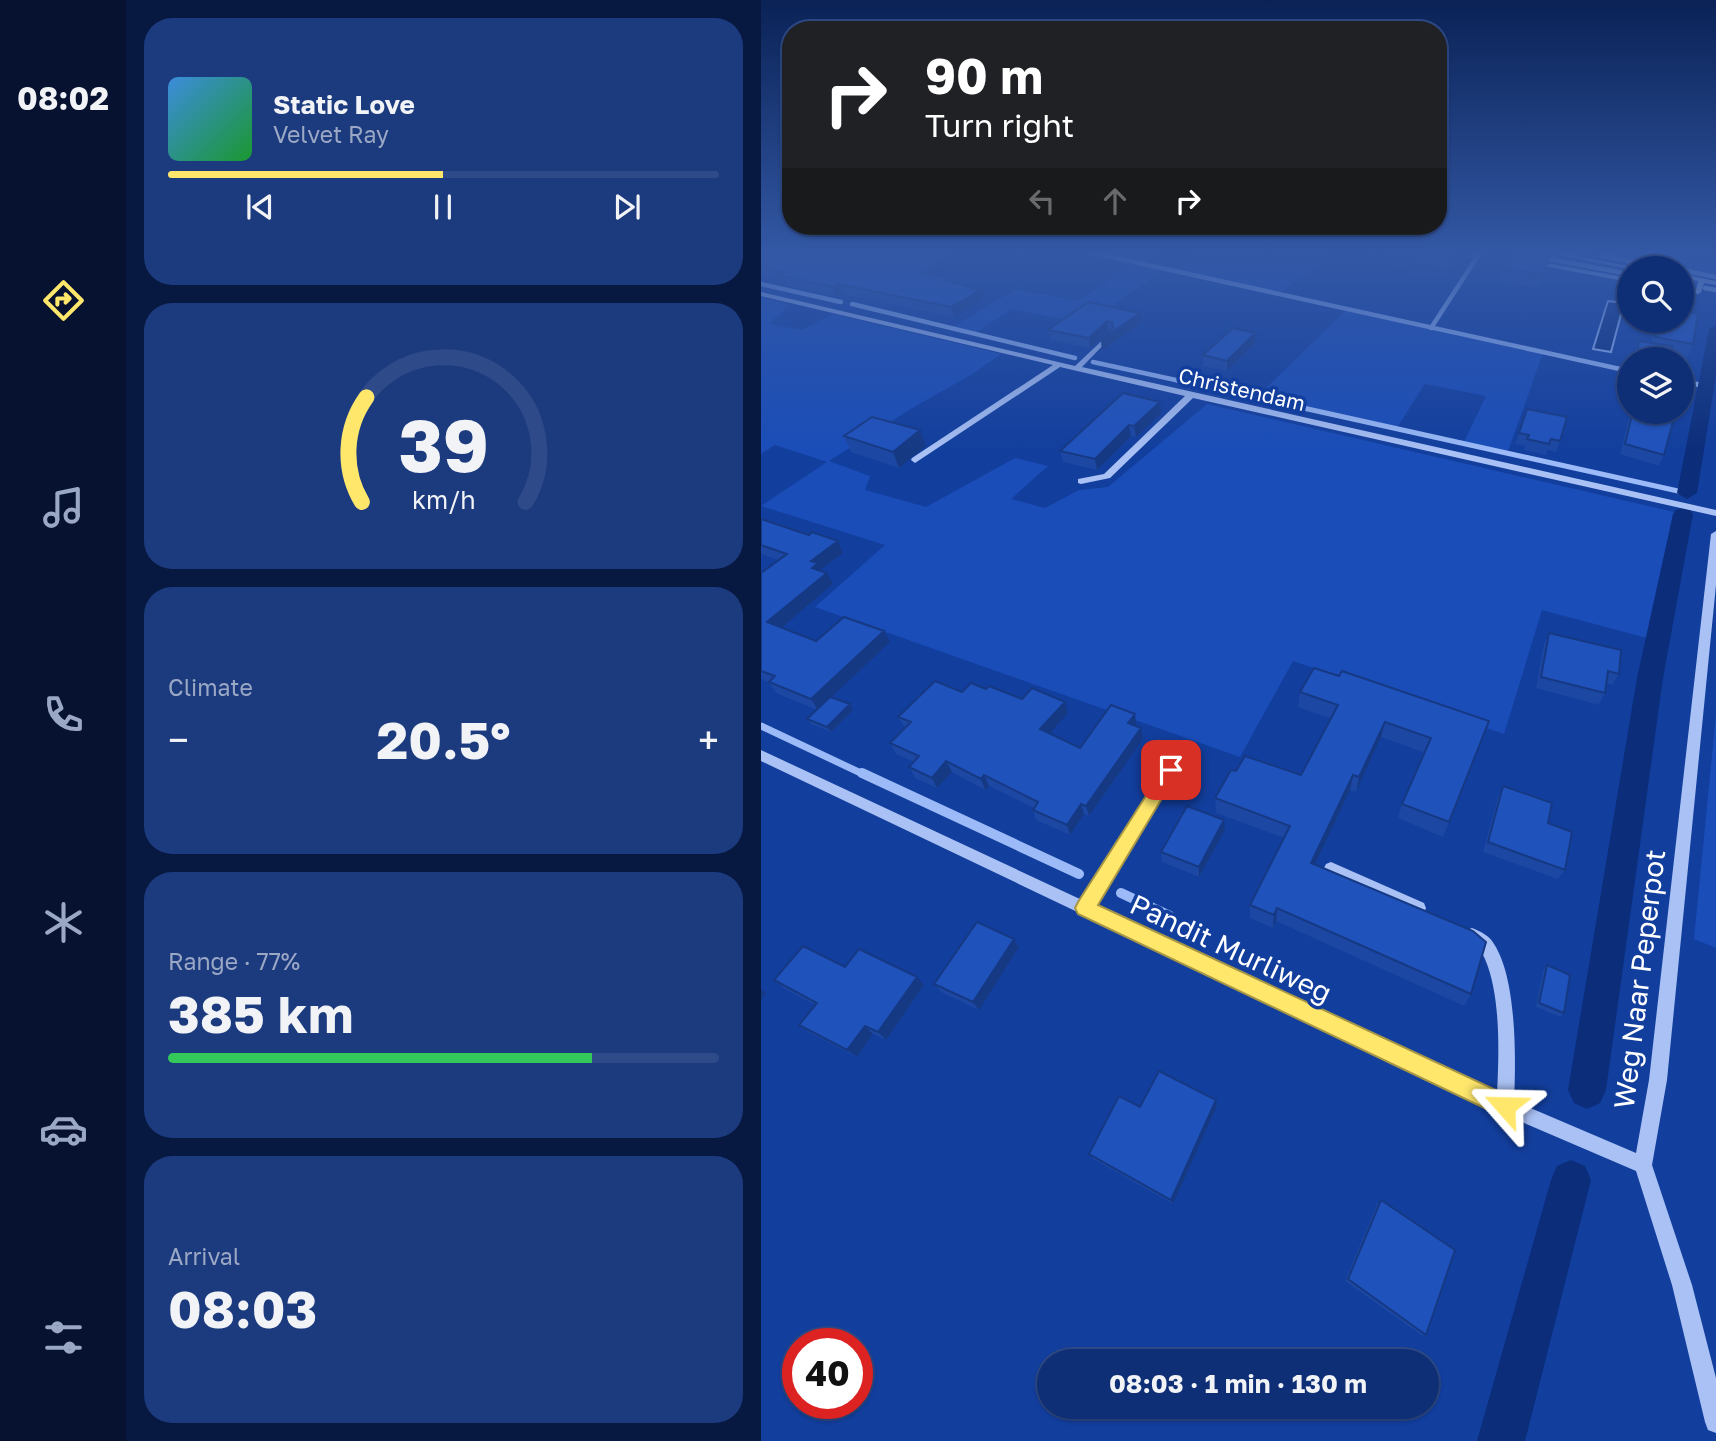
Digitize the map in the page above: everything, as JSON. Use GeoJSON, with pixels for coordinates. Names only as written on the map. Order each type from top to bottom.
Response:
{"type":"FeatureCollection","features":[{"type":"Feature","properties":{"kind":"street","name":"Christendam"},"geometry":{"type":"LineString","coordinates":[[864,318],[1191,396],[1716,513]]}},
{"type":"Feature","properties":{"kind":"street"},"geometry":{"type":"LineString","coordinates":[[1077,368],[1110,335]]}},
{"type":"Feature","properties":{"kind":"street"},"geometry":{"type":"LineString","coordinates":[[915,460],[1059,364]]}},
{"type":"Feature","properties":{"kind":"street"},"geometry":{"type":"LineString","coordinates":[[1081,481],[1107,476],[1191,396]]}},
{"type":"Feature","properties":{"kind":"street","name":"Weg Naar Peperpot"},"geometry":{"type":"LineString","coordinates":[[1716,534],[1658,1080],[1643,1165],[1682,1285],[1716,1422]]}},
{"type":"Feature","properties":{"kind":"street","name":"Pandit Murliweg"},"geometry":{"type":"LineString","coordinates":[[761,755],[1505,1106],[1643,1165]]}},
{"type":"Feature","properties":{"kind":"street"},"geometry":{"type":"LineString","coordinates":[[1085,908],[1171,770]]}},
{"type":"Feature","properties":{"kind":"street"},"geometry":{"type":"LineString","coordinates":[[1331,868],[1428,913]]}},
{"type":"Feature","properties":{"kind":"street"},"geometry":{"type":"LineString","coordinates":[[1452,924],[1488,946],[1497,967],[1508,1067],[1505,1106]]}},
{"type":"Feature","properties":{"kind":"shaded area"},"geometry":{"type":"Polygon","coordinates":[[[761,318],[775,318],[769,324],[802,330],[825,318],[851,318],[1001,354],[829,461],[870,476],[865,490],[926,507],[1015,458],[1048,466],[1011,499],[1045,508],[1079,490],[1108,487],[1207,404],[1683,514],[1658,641],[1542,610],[1504,734],[1293,661],[1240,757],[815,607],[885,545],[761,506],[827,462],[775,445],[761,454],[761,318]]]}},
{"type":"Feature","properties":{"kind":"shaded area"},"geometry":{"type":"Polygon","coordinates":[[[967,318],[998,318],[974,334],[951,328],[967,318]]]}},
{"type":"Feature","properties":{"kind":"shaded area"},"geometry":{"type":"Polygon","coordinates":[[[1058,318],[1084,318],[1076,322],[1058,318]]]}},
{"type":"Feature","properties":{"kind":"shaded area"},"geometry":{"type":"Polygon","coordinates":[[[1338,318],[1388,318],[1543,353],[1507,454],[1463,444],[1486,396],[1425,384],[1396,429],[1256,398],[1338,318]]]}},
{"type":"Feature","properties":{"kind":"shaded area"},"geometry":{"type":"Polygon","coordinates":[[[1603,318],[1617,318],[1611,352],[1593,349],[1603,318]]]}},
{"type":"Feature","properties":{"kind":"shaded area"},"geometry":{"type":"Polygon","coordinates":[[[1716,714],[1716,948],[1694,939],[1716,714]]]}},
{"type":"Feature","properties":{"kind":"building"},"geometry":{"type":"Polygon","coordinates":[[[1065,318],[1132,318],[1101,340],[1113,328],[1112,322],[1107,321],[1089,338],[1048,330],[1065,318]]]}},
{"type":"Feature","properties":{"kind":"building"},"geometry":{"type":"Polygon","coordinates":[[[1694,318],[1697,318],[1693,344],[1655,337],[1656,333],[1694,333],[1694,318]]]}},
{"type":"Feature","properties":{"kind":"building"},"geometry":{"type":"Polygon","coordinates":[[[1233,328],[1255,333],[1227,361],[1203,355],[1233,328]]]}},
{"type":"Feature","properties":{"kind":"building"},"geometry":{"type":"Polygon","coordinates":[[[1639,341],[1672,346],[1672,347],[1638,347],[1639,341]]]}},
{"type":"Feature","properties":{"kind":"building"},"geometry":{"type":"Polygon","coordinates":[[[1123,393],[1160,402],[1134,426],[1129,425],[1095,459],[1060,451],[1123,393]]]}},
{"type":"Feature","properties":{"kind":"building"},"geometry":{"type":"Polygon","coordinates":[[[1527,409],[1567,417],[1560,441],[1551,439],[1549,444],[1527,439],[1529,435],[1519,433],[1527,409]]]}},
{"type":"Feature","properties":{"kind":"building"},"geometry":{"type":"Polygon","coordinates":[[[872,417],[920,430],[893,452],[844,436],[872,417]]]}},
{"type":"Feature","properties":{"kind":"building"},"geometry":{"type":"Polygon","coordinates":[[[1630,424],[1672,424],[1664,455],[1625,444],[1630,424]]]}},
{"type":"Feature","properties":{"kind":"building"},"geometry":{"type":"Polygon","coordinates":[[[761,519],[809,535],[812,532],[838,541],[811,561],[818,563],[812,568],[827,573],[767,622],[816,641],[844,617],[884,631],[811,699],[769,682],[775,676],[761,671],[761,573],[787,554],[761,545],[761,519]]]}},
{"type":"Feature","properties":{"kind":"building"},"geometry":{"type":"Polygon","coordinates":[[[1549,633],[1621,650],[1619,674],[1608,671],[1605,693],[1541,677],[1549,633]]]}},
{"type":"Feature","properties":{"kind":"building"},"geometry":{"type":"Polygon","coordinates":[[[1314,668],[1339,676],[1342,671],[1489,721],[1449,822],[1402,804],[1431,738],[1385,722],[1359,777],[1353,775],[1311,863],[1473,931],[1486,942],[1471,994],[1277,908],[1274,915],[1250,905],[1290,826],[1215,798],[1231,770],[1236,771],[1245,756],[1301,775],[1338,705],[1300,692],[1314,668]]]}},
{"type":"Feature","properties":{"kind":"building"},"geometry":{"type":"Polygon","coordinates":[[[935,681],[962,692],[971,683],[986,689],[989,686],[1022,699],[1032,688],[1065,702],[1040,729],[1080,748],[1111,705],[1135,714],[1128,723],[1141,728],[1086,806],[1081,804],[1067,825],[1033,810],[1038,802],[984,775],[981,779],[946,761],[932,778],[909,767],[919,756],[890,743],[911,722],[898,717],[935,681]]]}},
{"type":"Feature","properties":{"kind":"building"},"geometry":{"type":"Polygon","coordinates":[[[830,697],[850,704],[827,727],[807,719],[830,697]]]}},
{"type":"Feature","properties":{"kind":"building"},"geometry":{"type":"Polygon","coordinates":[[[1503,786],[1552,803],[1548,823],[1572,832],[1565,870],[1488,842],[1503,786]]]}},
{"type":"Feature","properties":{"kind":"building"},"geometry":{"type":"Polygon","coordinates":[[[1187,806],[1224,820],[1199,867],[1161,852],[1187,806]]]}},
{"type":"Feature","properties":{"kind":"building"},"geometry":{"type":"Polygon","coordinates":[[[977,922],[1014,939],[973,1002],[934,984],[977,922]]]}},
{"type":"Feature","properties":{"kind":"building"},"geometry":{"type":"Polygon","coordinates":[[[803,946],[845,967],[859,949],[917,977],[878,1032],[865,1026],[847,1050],[799,1025],[817,1003],[774,980],[803,946]]]}},
{"type":"Feature","properties":{"kind":"building"},"geometry":{"type":"Polygon","coordinates":[[[1547,965],[1570,975],[1564,1013],[1539,1003],[1547,965]]]}},
{"type":"Feature","properties":{"kind":"building"},"geometry":{"type":"Polygon","coordinates":[[[1159,1071],[1216,1100],[1171,1200],[1089,1154],[1119,1096],[1140,1107],[1159,1071]]]}},
{"type":"Feature","properties":{"kind":"building"},"geometry":{"type":"Polygon","coordinates":[[[1381,1200],[1455,1250],[1426,1335],[1348,1279],[1381,1200]]]}},
{"type":"Feature","properties":{"kind":"waterway"},"geometry":{"type":"LineString","coordinates":[[911,318],[1075,358]]}},
{"type":"Feature","properties":{"kind":"waterway"},"geometry":{"type":"LineString","coordinates":[[1389,318],[1431,327]]}},
{"type":"Feature","properties":{"kind":"waterway"},"geometry":{"type":"LineString","coordinates":[[1431,327],[1437,318]]}},
{"type":"Feature","properties":{"kind":"waterway"},"geometry":{"type":"LineString","coordinates":[[1431,327],[1617,368]]}},
{"type":"Feature","properties":{"kind":"waterway"},"geometry":{"type":"LineString","coordinates":[[1687,493],[1716,329]]}},
{"type":"Feature","properties":{"kind":"waterway"},"geometry":{"type":"LineString","coordinates":[[1093,362],[1185,382]]}},
{"type":"Feature","properties":{"kind":"waterway"},"geometry":{"type":"LineString","coordinates":[[1177,380],[1687,493]]}},
{"type":"Feature","properties":{"kind":"waterway"},"geometry":{"type":"LineString","coordinates":[[1694,384],[1705,386]]}},
{"type":"Feature","properties":{"kind":"waterway"},"geometry":{"type":"LineString","coordinates":[[1587,1090],[1650,678],[1683,514]]}},
{"type":"Feature","properties":{"kind":"waterway"},"geometry":{"type":"LineString","coordinates":[[761,726],[865,775]]}},
{"type":"Feature","properties":{"kind":"waterway"},"geometry":{"type":"LineString","coordinates":[[862,773],[1079,874]]}},
{"type":"Feature","properties":{"kind":"waterway"},"geometry":{"type":"LineString","coordinates":[[1121,893],[1170,916]]}},
{"type":"Feature","properties":{"kind":"waterway"},"geometry":{"type":"LineString","coordinates":[[1501,1441],[1571,1180]]}},
{"type":"Feature","properties":{"kind":"route"},"geometry":{"type":"LineString","coordinates":[[1171,770],[1085,908],[1505,1106]]}}]}
